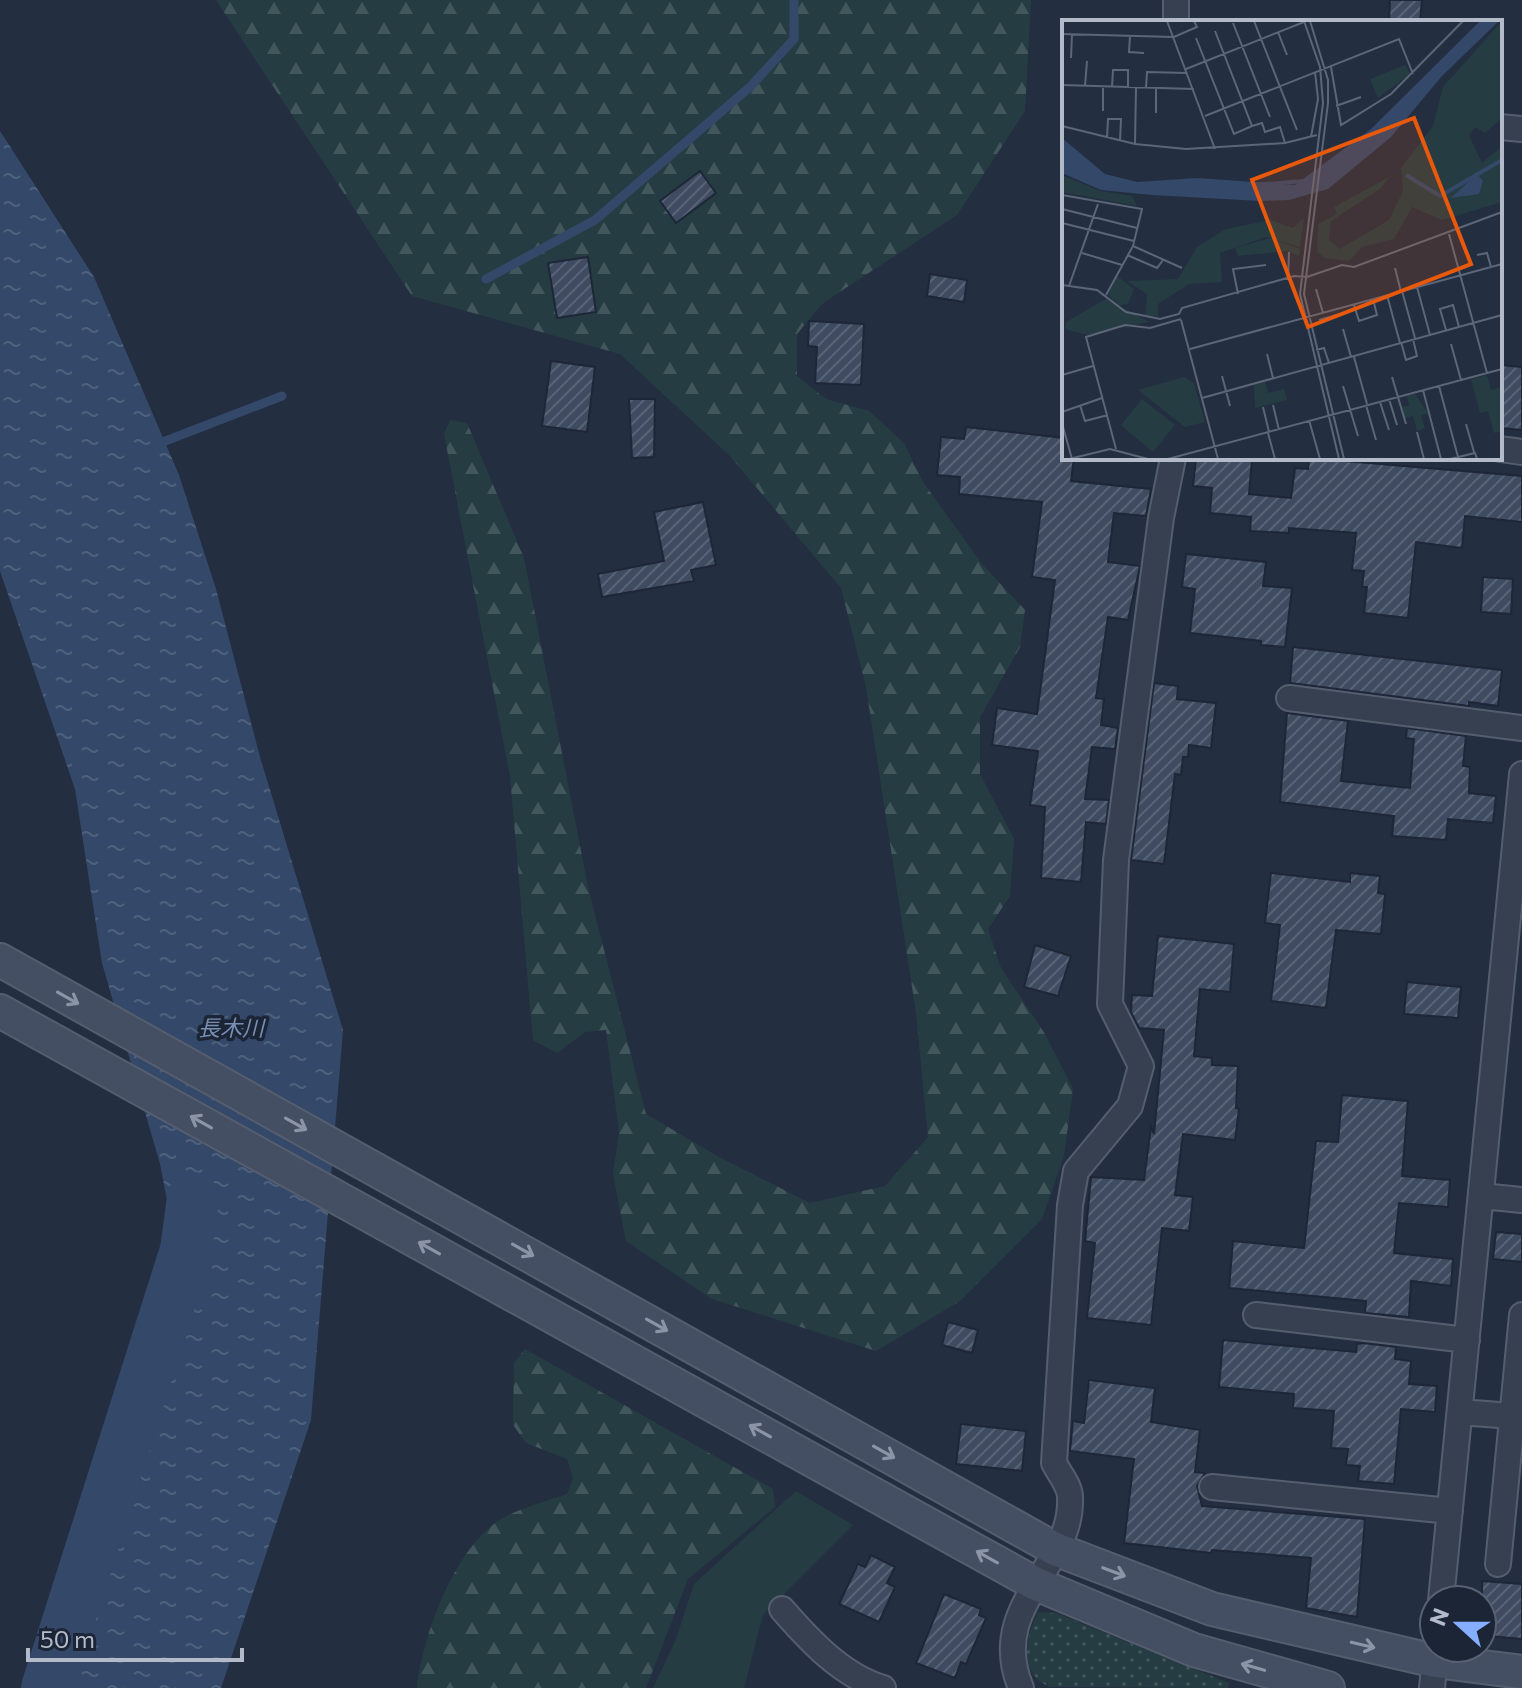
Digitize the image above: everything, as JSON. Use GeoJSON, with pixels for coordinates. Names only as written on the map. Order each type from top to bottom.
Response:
{"type":"FeatureCollection","features":[{"type":"Feature","properties":{"kind":"street"},"geometry":{"type":"LineString","coordinates":[[1502,127],[1522,129]]}},
{"type":"Feature","properties":{"kind":"street"},"geometry":{"type":"LineString","coordinates":[[1502,449],[1522,452]]}},
{"type":"Feature","properties":{"kind":"street"},"geometry":{"type":"LineString","coordinates":[[1021,1688],[1010,1641],[1034,1583],[1067,1523],[1071,1494],[1054,1463],[1070,1205],[1076,1171],[1130,1106],[1141,1066],[1110,1004],[1116,860],[1161,518],[1173,460]]}},
{"type":"Feature","properties":{"kind":"street"},"geometry":{"type":"LineString","coordinates":[[1289,698],[1522,728]]}},
{"type":"Feature","properties":{"kind":"street"},"geometry":{"type":"LineString","coordinates":[[1443,1584],[1482,1196],[1510,1013],[1522,774]]}},
{"type":"Feature","properties":{"kind":"street"},"geometry":{"type":"LineString","coordinates":[[0,960],[590,1286],[1055,1549],[1212,1609],[1434,1666],[1522,1672]]}},
{"type":"Feature","properties":{"kind":"street"},"geometry":{"type":"LineString","coordinates":[[0,1011],[1034,1583],[1194,1650],[1309,1685]]}},
{"type":"Feature","properties":{"kind":"street"},"geometry":{"type":"LineString","coordinates":[[1482,1196],[1522,1200]]}},
{"type":"Feature","properties":{"kind":"street"},"geometry":{"type":"LineString","coordinates":[[1256,1315],[1467,1340]]}},
{"type":"Feature","properties":{"kind":"street"},"geometry":{"type":"LineString","coordinates":[[1498,1564],[1522,1315]]}},
{"type":"Feature","properties":{"kind":"street"},"geometry":{"type":"LineString","coordinates":[[1460,1412],[1512,1416]]}},
{"type":"Feature","properties":{"kind":"street"},"geometry":{"type":"LineString","coordinates":[[1212,1487],[1450,1511]]}},
{"type":"Feature","properties":{"kind":"street"},"geometry":{"type":"LineString","coordinates":[[782,1609],[815,1646],[868,1684],[883,1688]]}},
{"type":"Feature","properties":{"kind":"green space"},"geometry":{"type":"Polygon","coordinates":[[[216,0],[1031,0],[1025,111],[957,215],[823,303],[797,334],[797,376],[826,399],[869,411],[904,443],[923,482],[982,564],[1025,610],[1020,647],[980,717],[980,774],[1014,839],[1010,896],[988,929],[1001,968],[1045,1034],[1073,1089],[1064,1156],[1042,1219],[960,1301],[876,1351],[712,1299],[626,1241],[613,1174],[619,1132],[606,1030],[585,1032],[557,1053],[533,1040],[510,776],[444,434],[450,420],[467,423],[524,558],[588,887],[646,1114],[719,1157],[810,1203],[885,1186],[928,1137],[916,1013],[866,687],[841,588],[729,455],[620,354],[412,296],[216,0]]]}},
{"type":"Feature","properties":{"kind":"green space"},"geometry":{"type":"Polygon","coordinates":[[[525,1349],[773,1489],[775,1507],[688,1579],[646,1688],[417,1688],[433,1620],[454,1573],[467,1553],[482,1535],[506,1516],[567,1494],[573,1478],[567,1459],[526,1443],[513,1425],[514,1363],[525,1349]]]}},
{"type":"Feature","properties":{"kind":"green space"},"geometry":{"type":"Polygon","coordinates":[[[796,1491],[853,1525],[763,1615],[744,1688],[653,1688],[676,1639],[694,1584],[796,1491]]]}},
{"type":"Feature","properties":{"kind":"green space"},"geometry":{"type":"Polygon","coordinates":[[[1038,1612],[1056,1613],[1229,1683],[1228,1688],[1050,1687],[1033,1673],[1027,1655],[1038,1612]]]}},
{"type":"Feature","properties":{"kind":"water","name":"長木川"},"geometry":{"type":"Polygon","coordinates":[[[0,131],[94,277],[179,475],[216,589],[260,757],[343,1030],[311,1420],[221,1688],[40,1688],[105,1567],[190,1318],[160,1164],[102,963],[75,789],[0,571],[0,131]]]}},
{"type":"Feature","properties":{"kind":"building"},"geometry":{"type":"Polygon","coordinates":[[[1390,0],[1422,0],[1420,20],[1389,20],[1390,0]]]}},
{"type":"Feature","properties":{"kind":"building"},"geometry":{"type":"Polygon","coordinates":[[[700,171],[716,193],[676,223],[660,201],[700,171]]]}},
{"type":"Feature","properties":{"kind":"building"},"geometry":{"type":"Polygon","coordinates":[[[588,257],[596,312],[557,318],[548,263],[588,257]]]}},
{"type":"Feature","properties":{"kind":"building"},"geometry":{"type":"Polygon","coordinates":[[[930,274],[967,280],[964,302],[927,296],[930,274]]]}},
{"type":"Feature","properties":{"kind":"building"},"geometry":{"type":"Polygon","coordinates":[[[809,321],[864,324],[861,385],[815,383],[817,347],[808,346],[809,321]]]}},
{"type":"Feature","properties":{"kind":"building"},"geometry":{"type":"Polygon","coordinates":[[[551,361],[595,367],[587,432],[542,426],[551,361]]]}},
{"type":"Feature","properties":{"kind":"building"},"geometry":{"type":"Polygon","coordinates":[[[1502,365],[1522,367],[1522,430],[1502,428],[1502,365]]]}},
{"type":"Feature","properties":{"kind":"building"},"geometry":{"type":"Polygon","coordinates":[[[629,399],[655,399],[654,457],[632,458],[629,399]]]}},
{"type":"Feature","properties":{"kind":"building"},"geometry":{"type":"Polygon","coordinates":[[[966,427],[1062,438],[1062,460],[1074,460],[1071,481],[1151,489],[1146,516],[1114,513],[1108,562],[1140,566],[1128,620],[1108,617],[1096,698],[1104,699],[1101,725],[1118,728],[1115,749],[1092,747],[1085,799],[1109,800],[1106,824],[1086,822],[1081,882],[1041,878],[1045,807],[1030,805],[1038,751],[992,745],[997,708],[1037,714],[1055,580],[1032,577],[1042,502],[959,494],[960,477],[937,475],[941,437],[964,439],[966,427]]]}},
{"type":"Feature","properties":{"kind":"building"},"geometry":{"type":"Polygon","coordinates":[[[1196,460],[1252,460],[1249,494],[1291,498],[1295,468],[1308,469],[1309,460],[1522,476],[1522,522],[1465,516],[1462,548],[1416,542],[1408,618],[1364,613],[1367,587],[1362,587],[1364,571],[1352,570],[1356,533],[1289,528],[1289,533],[1250,531],[1251,517],[1210,513],[1212,488],[1193,486],[1196,460]]]}},
{"type":"Feature","properties":{"kind":"building"},"geometry":{"type":"Polygon","coordinates":[[[703,502],[716,565],[691,570],[694,581],[602,597],[598,574],[664,561],[654,512],[703,502]]]}},
{"type":"Feature","properties":{"kind":"building"},"geometry":{"type":"Polygon","coordinates":[[[1186,554],[1266,562],[1263,586],[1292,588],[1285,647],[1261,645],[1261,641],[1190,633],[1195,589],[1182,587],[1186,554]]]}},
{"type":"Feature","properties":{"kind":"building"},"geometry":{"type":"Polygon","coordinates":[[[1483,577],[1513,579],[1511,614],[1481,612],[1483,577]]]}},
{"type":"Feature","properties":{"kind":"building"},"geometry":{"type":"Polygon","coordinates":[[[1293,647],[1502,670],[1498,706],[1469,702],[1469,706],[1290,683],[1293,647]]]}},
{"type":"Feature","properties":{"kind":"building"},"geometry":{"type":"Polygon","coordinates":[[[1154,683],[1178,686],[1177,699],[1216,703],[1211,748],[1189,745],[1188,757],[1183,757],[1181,775],[1175,774],[1164,864],[1131,860],[1154,683]]]}},
{"type":"Feature","properties":{"kind":"building"},"geometry":{"type":"Polygon","coordinates":[[[1287,713],[1348,721],[1341,781],[1410,788],[1414,739],[1406,738],[1407,728],[1466,736],[1463,766],[1470,767],[1469,793],[1496,796],[1493,823],[1448,819],[1446,840],[1392,836],[1394,816],[1280,802],[1287,713]]]}},
{"type":"Feature","properties":{"kind":"building"},"geometry":{"type":"Polygon","coordinates":[[[1271,873],[1350,882],[1350,873],[1380,876],[1378,893],[1385,894],[1381,934],[1336,930],[1326,1008],[1271,1001],[1280,925],[1265,923],[1271,873]]]}},
{"type":"Feature","properties":{"kind":"building"},"geometry":{"type":"Polygon","coordinates":[[[1158,936],[1234,944],[1230,992],[1200,989],[1194,1056],[1212,1058],[1212,1065],[1238,1066],[1236,1108],[1239,1109],[1235,1140],[1183,1134],[1175,1195],[1193,1197],[1189,1231],[1162,1228],[1151,1325],[1087,1318],[1095,1243],[1085,1241],[1091,1177],[1144,1180],[1151,1127],[1154,1134],[1164,1030],[1139,1028],[1131,1012],[1132,995],[1152,996],[1158,936]]]}},
{"type":"Feature","properties":{"kind":"building"},"geometry":{"type":"Polygon","coordinates":[[[1035,945],[1071,956],[1058,996],[1024,987],[1035,945]]]}},
{"type":"Feature","properties":{"kind":"building"},"geometry":{"type":"Polygon","coordinates":[[[1407,982],[1461,987],[1458,1018],[1404,1014],[1407,982]]]}},
{"type":"Feature","properties":{"kind":"building"},"geometry":{"type":"Polygon","coordinates":[[[1342,1095],[1408,1101],[1402,1176],[1450,1180],[1448,1207],[1399,1203],[1394,1253],[1453,1259],[1451,1286],[1411,1281],[1409,1317],[1365,1313],[1366,1301],[1229,1288],[1233,1241],[1304,1248],[1316,1141],[1338,1142],[1342,1095]]]}},
{"type":"Feature","properties":{"kind":"building"},"geometry":{"type":"Polygon","coordinates":[[[1496,1232],[1522,1234],[1522,1262],[1493,1259],[1496,1232]]]}},
{"type":"Feature","properties":{"kind":"building"},"geometry":{"type":"Polygon","coordinates":[[[948,1322],[978,1330],[972,1353],[942,1345],[948,1322]]]}},
{"type":"Feature","properties":{"kind":"building"},"geometry":{"type":"Polygon","coordinates":[[[1223,1340],[1356,1352],[1357,1344],[1363,1343],[1396,1347],[1395,1359],[1411,1361],[1409,1384],[1437,1386],[1435,1412],[1401,1409],[1394,1484],[1358,1481],[1360,1466],[1346,1465],[1348,1449],[1331,1448],[1334,1411],[1293,1408],[1294,1394],[1219,1387],[1223,1340]]]}},
{"type":"Feature","properties":{"kind":"building"},"geometry":{"type":"Polygon","coordinates":[[[1089,1380],[1155,1388],[1151,1422],[1200,1430],[1195,1472],[1205,1473],[1197,1486],[1202,1506],[1365,1519],[1357,1617],[1306,1608],[1311,1558],[1212,1550],[1211,1553],[1124,1543],[1134,1459],[1070,1451],[1073,1421],[1084,1423],[1089,1380]]]}},
{"type":"Feature","properties":{"kind":"building"},"geometry":{"type":"Polygon","coordinates":[[[961,1424],[1026,1431],[1022,1471],[956,1464],[961,1424]]]}},
{"type":"Feature","properties":{"kind":"building"},"geometry":{"type":"Polygon","coordinates":[[[871,1555],[895,1567],[887,1583],[895,1587],[879,1622],[839,1604],[858,1564],[865,1567],[871,1555]]]}},
{"type":"Feature","properties":{"kind":"building"},"geometry":{"type":"Polygon","coordinates":[[[1482,1581],[1522,1584],[1522,1639],[1498,1637],[1498,1584],[1482,1584],[1482,1581]]]}},
{"type":"Feature","properties":{"kind":"building"},"geometry":{"type":"Polygon","coordinates":[[[944,1594],[981,1609],[979,1615],[986,1618],[966,1664],[961,1662],[955,1678],[916,1663],[944,1594]]]}},
{"type":"Feature","properties":{"kind":"waterway"},"geometry":{"type":"LineString","coordinates":[[486,279],[595,220],[750,87],[794,39],[794,0]]}},
{"type":"Feature","properties":{"kind":"waterway"},"geometry":{"type":"LineString","coordinates":[[155,445],[282,396]]}},
{"type":"Feature","properties":{"kind":"waterway","name":"長木川"},"geometry":{"type":"LineString","coordinates":[[47,1688],[186,1250],[193,1198]]}}]}
